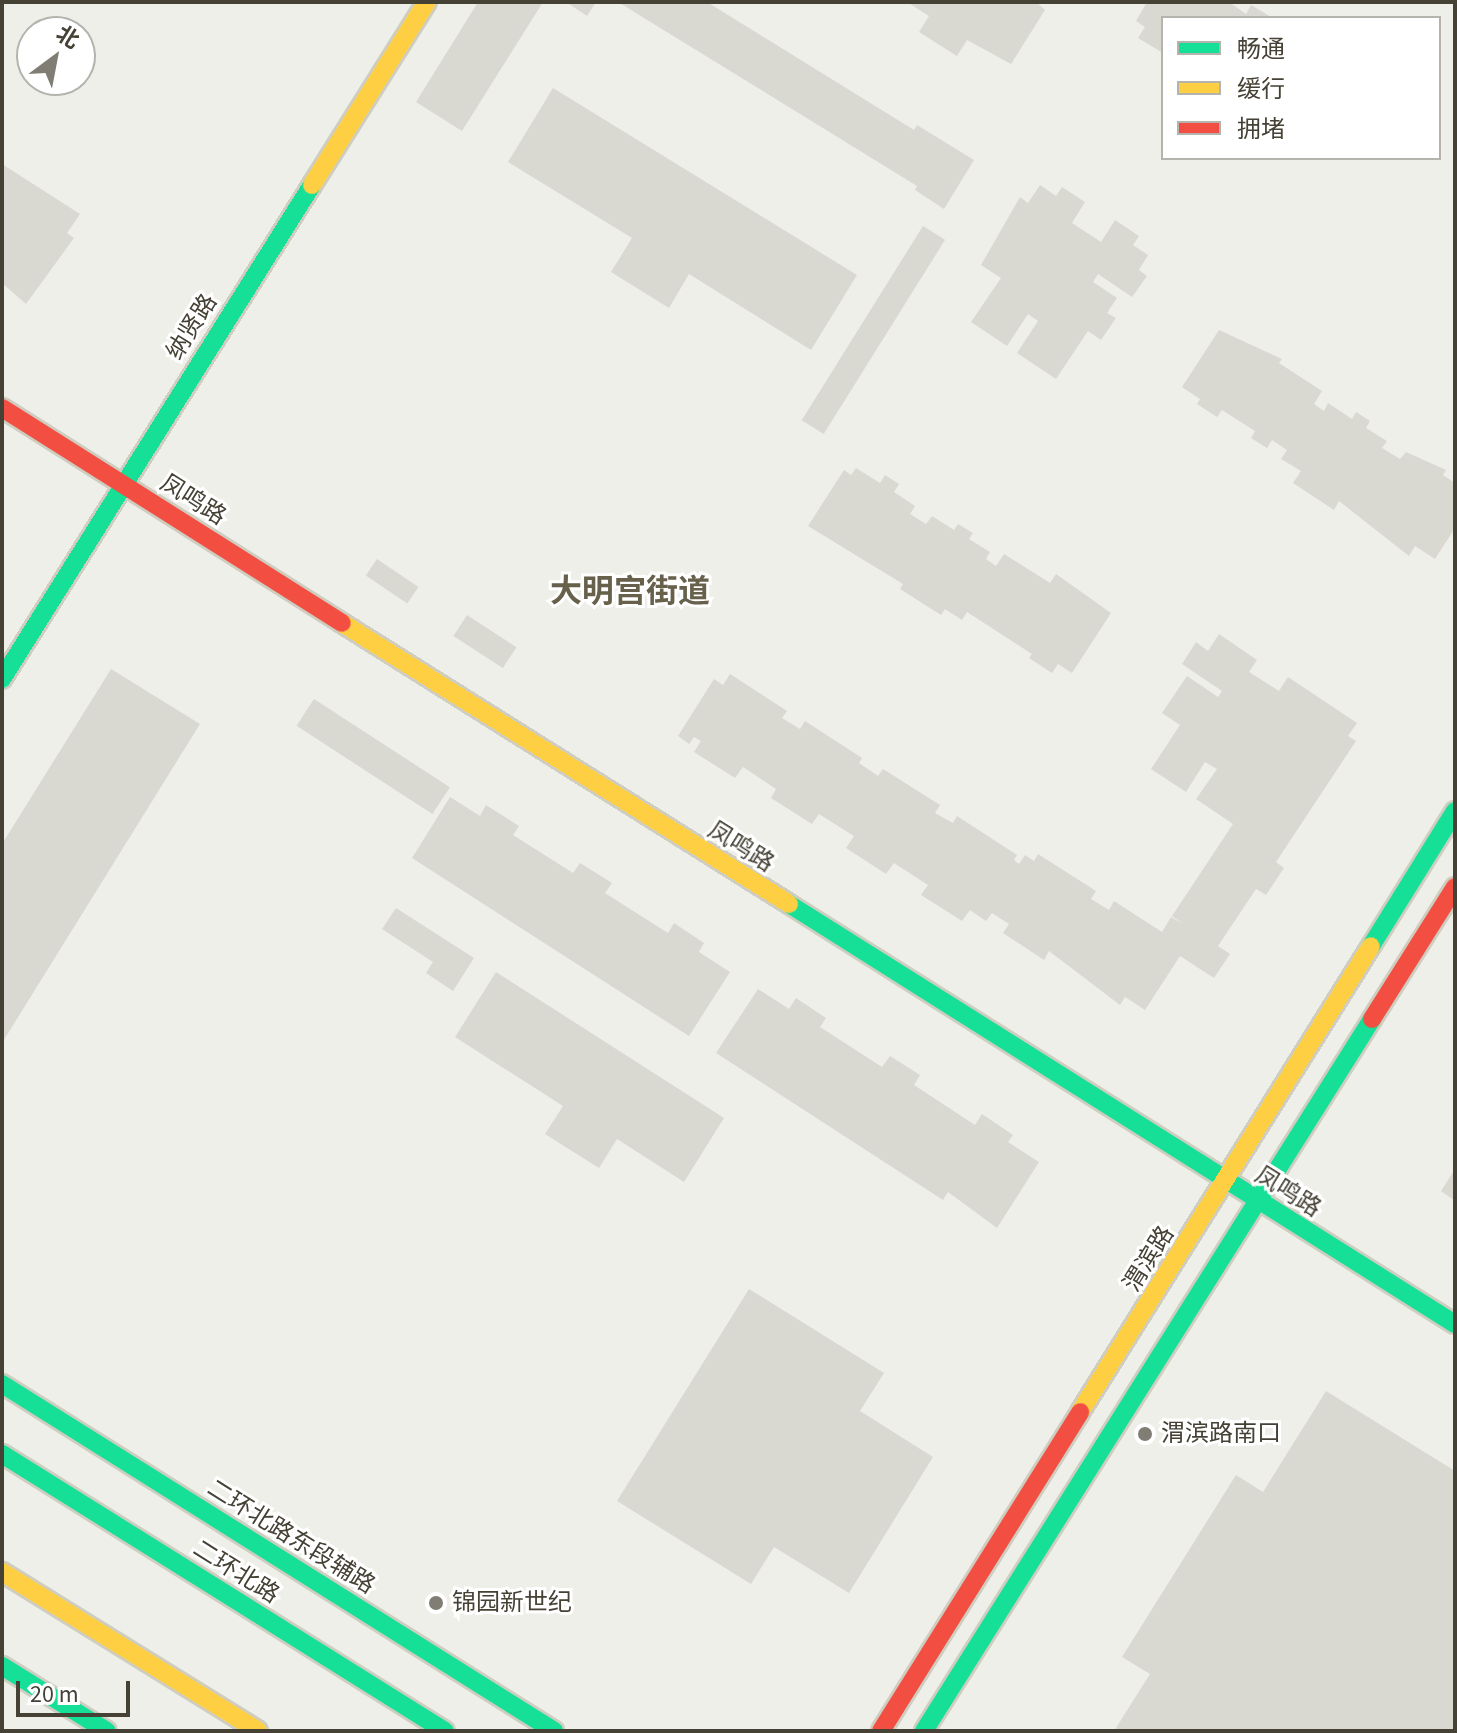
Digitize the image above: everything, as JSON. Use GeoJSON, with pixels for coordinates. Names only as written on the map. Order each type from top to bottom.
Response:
{"type":"FeatureCollection","features":[{"type":"Feature","properties":{"kind":"main road","name":"纳贤路"},"geometry":{"type":"LineString","coordinates":[[2,679],[122,483],[427,2]]}},
{"type":"Feature","properties":{"kind":"main road","name":"凤鸣路"},"geometry":{"type":"LineString","coordinates":[[2,408],[1225,1182],[1455,1324]]}},
{"type":"Feature","properties":{"kind":"main road","name":"渭滨路"},"geometry":{"type":"LineString","coordinates":[[881,1731],[1455,811]]}},
{"type":"Feature","properties":{"kind":"main road"},"geometry":{"type":"LineString","coordinates":[[924,1731],[1455,887]]}},
{"type":"Feature","properties":{"kind":"main road","name":"二环北路东段辅路"},"geometry":{"type":"LineString","coordinates":[[2,1384],[554,1731]]}},
{"type":"Feature","properties":{"kind":"main road","name":"二环北路"},"geometry":{"type":"LineString","coordinates":[[2,1454],[445,1731]]}},
{"type":"Feature","properties":{"kind":"main road"},"geometry":{"type":"LineString","coordinates":[[2,1572],[258,1731]]}},
{"type":"Feature","properties":{"kind":"main road"},"geometry":{"type":"LineString","coordinates":[[2,1666],[107,1731]]}},
{"type":"Feature","properties":{"kind":"building"},"geometry":{"type":"Polygon","coordinates":[[[478,2],[543,2],[462,131],[416,102],[478,2]]]}},
{"type":"Feature","properties":{"kind":"building"},"geometry":{"type":"Polygon","coordinates":[[[566,2],[596,2],[587,16],[566,2]]]}},
{"type":"Feature","properties":{"kind":"building"},"geometry":{"type":"Polygon","coordinates":[[[618,2],[707,2],[914,130],[917,125],[974,160],[944,209],[915,190],[917,186],[618,2]]]}},
{"type":"Feature","properties":{"kind":"building"},"geometry":{"type":"Polygon","coordinates":[[[907,2],[1036,2],[1045,10],[1011,64],[967,40],[957,56],[919,32],[929,16],[907,2]]]}},
{"type":"Feature","properties":{"kind":"building"},"geometry":{"type":"Polygon","coordinates":[[[1147,2],[1229,2],[1246,14],[1251,5],[1270,16],[1161,16],[1161,52],[1138,38],[1145,27],[1136,21],[1147,2]]]}},
{"type":"Feature","properties":{"kind":"building"},"geometry":{"type":"Polygon","coordinates":[[[553,88],[857,275],[811,350],[689,274],[669,308],[611,272],[632,238],[508,162],[553,88]]]}},
{"type":"Feature","properties":{"kind":"building"},"geometry":{"type":"Polygon","coordinates":[[[2,164],[80,214],[67,233],[74,238],[26,304],[2,283],[2,164]]]}},
{"type":"Feature","properties":{"kind":"building"},"geometry":{"type":"Polygon","coordinates":[[[1040,185],[1056,196],[1062,187],[1085,202],[1072,223],[1101,242],[1115,220],[1139,236],[1133,245],[1148,255],[1139,270],[1147,276],[1132,297],[1098,274],[1093,282],[1117,298],[1107,313],[1116,318],[1101,340],[1088,331],[1056,379],[1017,353],[1038,321],[1028,314],[1007,346],[971,322],[1001,278],[981,265],[1020,197],[1028,203],[1040,185]]]}},
{"type":"Feature","properties":{"kind":"building"},"geometry":{"type":"Polygon","coordinates":[[[923,226],[945,240],[824,434],[802,420],[923,226]]]}},
{"type":"Feature","properties":{"kind":"building"},"geometry":{"type":"Polygon","coordinates":[[[1219,330],[1282,359],[1279,363],[1322,391],[1314,404],[1324,411],[1328,403],[1352,419],[1356,412],[1370,421],[1366,428],[1387,441],[1382,448],[1400,459],[1406,452],[1446,470],[1443,475],[1455,483],[1455,528],[1435,559],[1415,546],[1409,556],[1339,501],[1334,510],[1293,483],[1301,471],[1281,459],[1287,450],[1272,440],[1267,448],[1251,438],[1255,431],[1222,410],[1217,417],[1197,404],[1200,399],[1182,387],[1219,330]]]}},
{"type":"Feature","properties":{"kind":"building"},"geometry":{"type":"Polygon","coordinates":[[[856,468],[880,483],[885,475],[899,484],[894,492],[915,506],[910,514],[926,524],[932,516],[954,530],[958,524],[973,533],[969,539],[990,552],[986,559],[996,566],[1004,554],[1050,583],[1056,574],[1111,613],[1072,673],[1058,664],[1052,673],[1029,658],[1032,654],[967,612],[962,620],[945,609],[941,615],[900,589],[903,584],[808,526],[844,470],[851,475],[856,468]]]}},
{"type":"Feature","properties":{"kind":"building"},"geometry":{"type":"Polygon","coordinates":[[[377,559],[418,587],[407,604],[366,576],[377,559]]]}},
{"type":"Feature","properties":{"kind":"building"},"geometry":{"type":"Polygon","coordinates":[[[467,615],[516,647],[503,668],[453,636],[467,615]]]}},
{"type":"Feature","properties":{"kind":"building"},"geometry":{"type":"Polygon","coordinates":[[[1219,634],[1257,660],[1249,672],[1279,691],[1288,677],[1357,723],[1348,736],[1356,741],[1276,862],[1284,868],[1266,895],[1256,889],[1218,946],[1230,954],[1214,978],[1180,956],[1145,1010],[1125,997],[1120,1005],[1049,951],[1044,960],[1003,933],[1009,924],[992,913],[986,921],[970,910],[962,921],[921,895],[928,885],[894,863],[886,874],[846,848],[854,836],[819,814],[812,824],[771,798],[776,789],[743,767],[735,778],[694,752],[701,741],[694,737],[689,744],[678,736],[714,679],[723,685],[730,674],[787,711],[782,718],[800,729],[805,721],[862,758],[859,763],[878,776],[883,769],[940,805],[935,813],[953,823],[957,816],[1017,855],[1014,860],[1019,864],[1025,855],[1034,861],[1038,854],[1096,891],[1091,899],[1109,910],[1114,901],[1162,932],[1171,917],[1183,924],[1172,916],[1233,824],[1196,799],[1217,769],[1205,762],[1186,792],[1151,769],[1180,725],[1162,713],[1187,676],[1218,697],[1222,691],[1182,664],[1196,642],[1208,651],[1219,634]]]}},
{"type":"Feature","properties":{"kind":"building"},"geometry":{"type":"Polygon","coordinates":[[[111,669],[200,724],[2,1043],[2,844],[111,669]]]}},
{"type":"Feature","properties":{"kind":"building"},"geometry":{"type":"Polygon","coordinates":[[[314,699],[450,787],[432,814],[297,726],[314,699]]]}},
{"type":"Feature","properties":{"kind":"building"},"geometry":{"type":"Polygon","coordinates":[[[450,797],[480,816],[486,805],[519,826],[513,835],[573,873],[580,863],[612,883],[605,893],[668,933],[674,923],[704,943],[699,952],[730,972],[689,1036],[412,858],[450,797]]]}},
{"type":"Feature","properties":{"kind":"building"},"geometry":{"type":"Polygon","coordinates":[[[396,908],[474,958],[453,991],[426,973],[433,962],[382,929],[396,908]]]}},
{"type":"Feature","properties":{"kind":"building"},"geometry":{"type":"Polygon","coordinates":[[[496,972],[724,1118],[684,1182],[617,1139],[599,1168],[545,1134],[563,1106],[455,1037],[496,972]]]}},
{"type":"Feature","properties":{"kind":"building"},"geometry":{"type":"Polygon","coordinates":[[[758,989],[789,1009],[796,998],[826,1018],[820,1027],[882,1067],[890,1056],[920,1075],[914,1085],[975,1125],[982,1114],[1013,1135],[1008,1142],[1039,1162],[997,1228],[948,1192],[943,1200],[716,1053],[758,989]]]}},
{"type":"Feature","properties":{"kind":"building"},"geometry":{"type":"Polygon","coordinates":[[[1455,1169],[1455,1201],[1441,1191],[1455,1169]]]}},
{"type":"Feature","properties":{"kind":"building"},"geometry":{"type":"Polygon","coordinates":[[[749,1289],[884,1373],[860,1411],[933,1457],[849,1593],[774,1547],[751,1584],[617,1501],[749,1289]]]}},
{"type":"Feature","properties":{"kind":"building"},"geometry":{"type":"Polygon","coordinates":[[[1326,1391],[1455,1471],[1455,1731],[1114,1731],[1150,1674],[1122,1657],[1236,1475],[1263,1492],[1326,1391]]]}},
{"type":"Feature","properties":{"kind":"traffic: fast"},"geometry":{"type":"LineString","coordinates":[[2,679],[312,185]]}},
{"type":"Feature","properties":{"kind":"traffic: fast"},"geometry":{"type":"LineString","coordinates":[[1371,946],[1455,811]]}},
{"type":"Feature","properties":{"kind":"traffic: fast"},"geometry":{"type":"LineString","coordinates":[[789,904],[1455,1324]]}},
{"type":"Feature","properties":{"kind":"traffic: fast"},"geometry":{"type":"LineString","coordinates":[[924,1731],[1372,1019]]}},
{"type":"Feature","properties":{"kind":"traffic: fast"},"geometry":{"type":"LineString","coordinates":[[2,1384],[554,1731]]}},
{"type":"Feature","properties":{"kind":"traffic: fast"},"geometry":{"type":"LineString","coordinates":[[2,1454],[445,1731]]}},
{"type":"Feature","properties":{"kind":"traffic: fast"},"geometry":{"type":"LineString","coordinates":[[2,1666],[107,1731]]}},
{"type":"Feature","properties":{"kind":"traffic: slow"},"geometry":{"type":"LineString","coordinates":[[312,185],[427,2]]}},
{"type":"Feature","properties":{"kind":"traffic: slow"},"geometry":{"type":"LineString","coordinates":[[342,623],[789,904]]}},
{"type":"Feature","properties":{"kind":"traffic: slow"},"geometry":{"type":"LineString","coordinates":[[1080,1412],[1371,946]]}},
{"type":"Feature","properties":{"kind":"traffic: slow"},"geometry":{"type":"LineString","coordinates":[[2,1572],[258,1731]]}},
{"type":"Feature","properties":{"kind":"traffic: jam"},"geometry":{"type":"LineString","coordinates":[[2,408],[342,623]]}},
{"type":"Feature","properties":{"kind":"traffic: jam"},"geometry":{"type":"LineString","coordinates":[[1372,1019],[1455,887]]}},
{"type":"Feature","properties":{"kind":"traffic: jam"},"geometry":{"type":"LineString","coordinates":[[881,1731],[1080,1412]]}},
{"type":"Feature","properties":{"kind":"place","name":"渭滨路南口"},"geometry":{"type":"Point","coordinates":[1145,1434]}},
{"type":"Feature","properties":{"kind":"place","name":"锦园新世纪"},"geometry":{"type":"Point","coordinates":[436,1603]}},
{"type":"Feature","properties":{"kind":"district","name":"大明宫街道"},"geometry":{"type":"Point","coordinates":[630,592]}}]}
